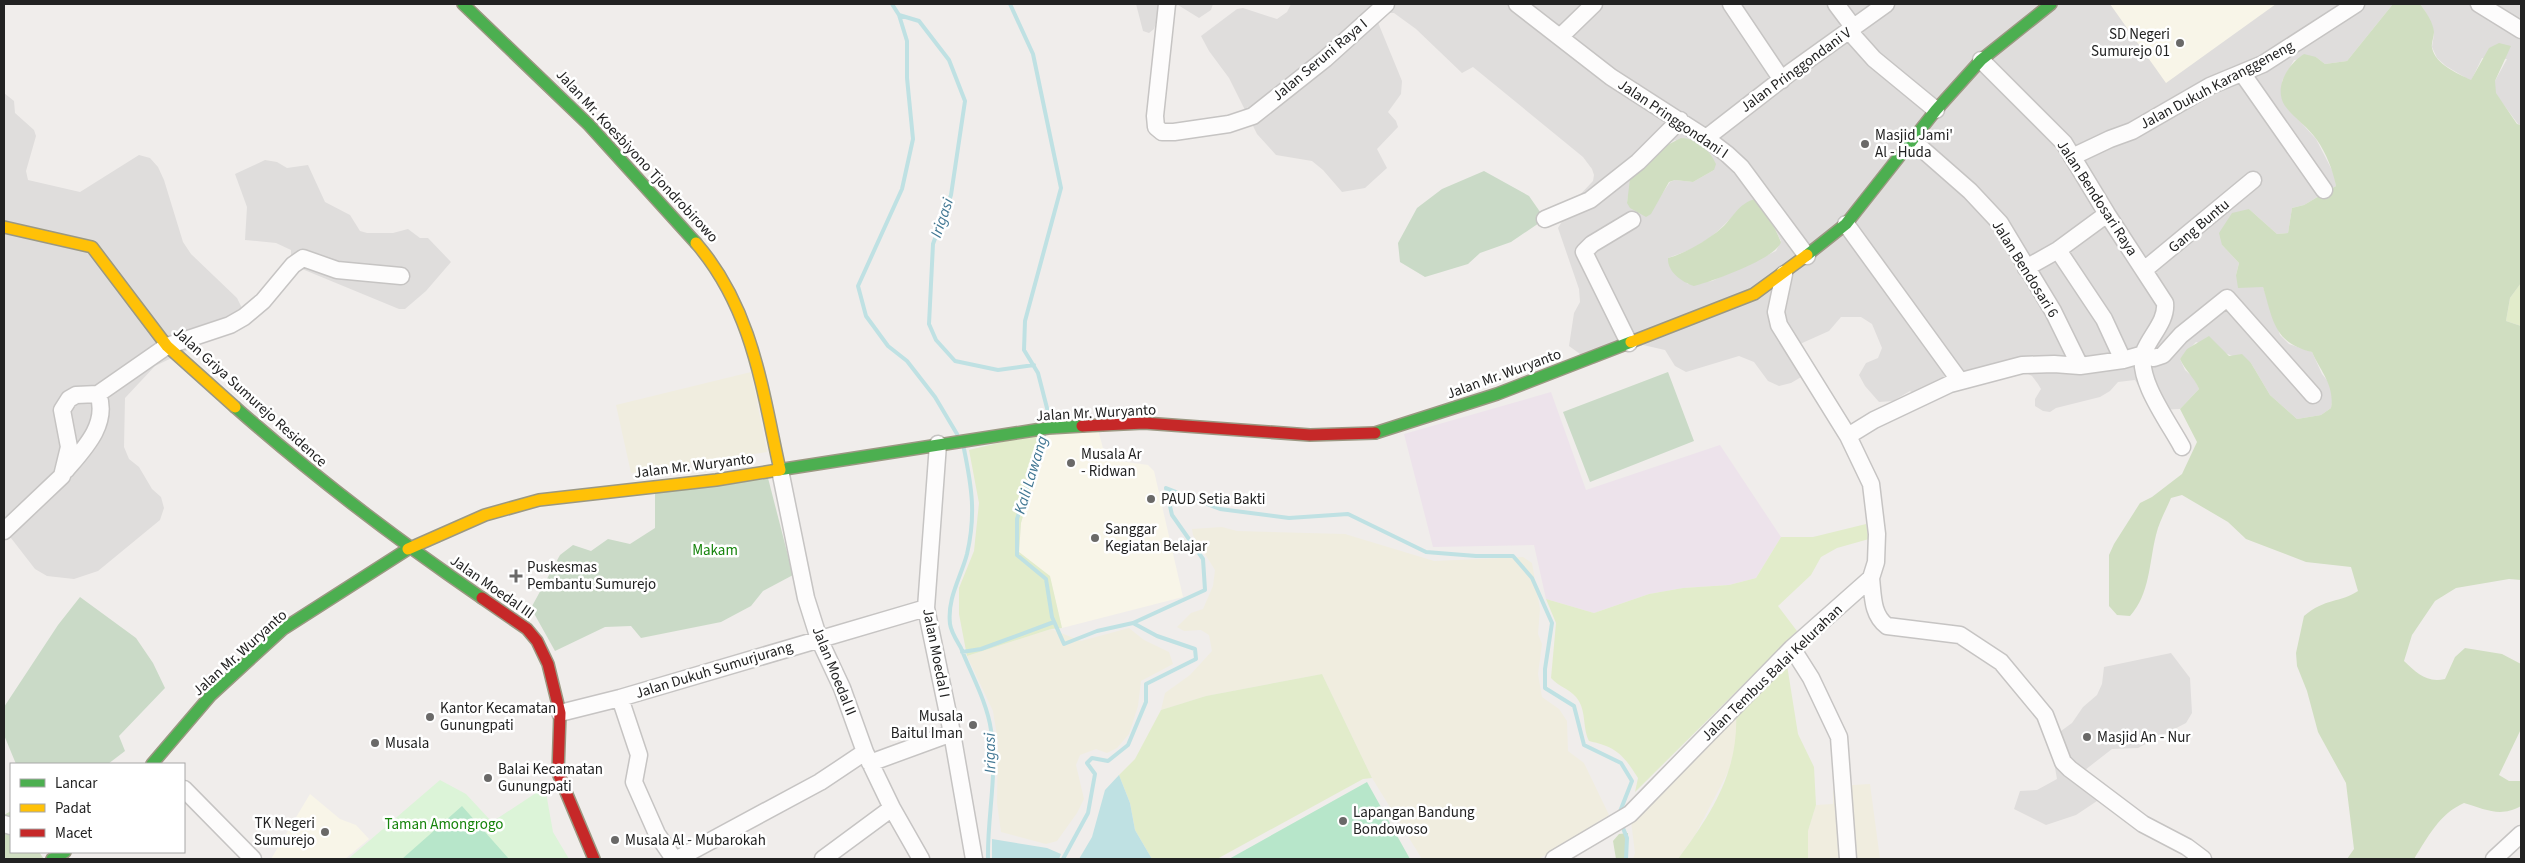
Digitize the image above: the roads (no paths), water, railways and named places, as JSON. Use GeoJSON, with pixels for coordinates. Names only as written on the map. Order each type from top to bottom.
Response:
{"type":"FeatureCollection","features":[{"type":"Feature","properties":{"kind":"main road","name":"Jalan Mr. Koesbiyono Tjondrobirowo"},"geometry":{"type":"LineString","coordinates":[[464,4],[542,76],[635,172],[710,258],[729,289],[747,336],[780,470]]}},
{"type":"Feature","properties":{"kind":"main road","name":"Jalan Mr. Wuryanto"},"geometry":{"type":"LineString","coordinates":[[156,763],[212,696],[283,630],[410,548],[485,515],[538,500],[780,470],[1048,428],[1144,423],[1310,436],[1372,434],[1497,394],[1754,294],[1784,274],[1846,224],[1936,110],[1981,60],[2051,4]]}},
{"type":"Feature","properties":{"kind":"main road","name":"Jalan Griya Sumurejo Residence"},"geometry":{"type":"LineString","coordinates":[[4,227],[82,243],[92,248],[167,346],[295,460],[410,548]]}},
{"type":"Feature","properties":{"kind":"main road","name":"Jalan Moedal III"},"geometry":{"type":"LineString","coordinates":[[410,548],[527,629],[537,641],[548,664],[560,713],[558,773],[594,859]]}},
{"type":"Feature","properties":{"kind":"main road"},"geometry":{"type":"LineString","coordinates":[[52,859],[63,853]]}},
{"type":"Feature","properties":{"kind":"street","name":"Jalan Seruni Raya I"},"geometry":{"type":"LineString","coordinates":[[1167,4],[1155,116],[1156,127],[1162,132],[1229,124],[1252,116],[1325,59],[1386,4]]}},
{"type":"Feature","properties":{"kind":"street","name":"Jalan Pringgondani I"},"geometry":{"type":"LineString","coordinates":[[1517,4],[1611,77],[1680,120],[1706,138],[1741,167],[1807,256]]}},
{"type":"Feature","properties":{"kind":"street"},"geometry":{"type":"LineString","coordinates":[[1560,37],[1594,4]]}},
{"type":"Feature","properties":{"kind":"street"},"geometry":{"type":"LineString","coordinates":[[1731,4],[1782,80]]}},
{"type":"Feature","properties":{"kind":"street"},"geometry":{"type":"LineString","coordinates":[[1836,4],[1851,30],[1874,59],[1936,110]]}},
{"type":"Feature","properties":{"kind":"street","name":"Jalan Pringgondani V"},"geometry":{"type":"LineString","coordinates":[[1706,138],[1886,4]]}},
{"type":"Feature","properties":{"kind":"street","name":"Jalan Dukuh Karanggeneng"},"geometry":{"type":"LineString","coordinates":[[2072,157],[2132,131],[2210,86],[2262,64],[2356,4]]}},
{"type":"Feature","properties":{"kind":"street"},"geometry":{"type":"LineString","coordinates":[[2479,4],[2521,30]]}},
{"type":"Feature","properties":{"kind":"street","name":"Jalan Bendosari Raya"},"geometry":{"type":"LineString","coordinates":[[1981,60],[2064,143],[2166,306],[2164,314],[2144,354]]}},
{"type":"Feature","properties":{"kind":"street"},"geometry":{"type":"LineString","coordinates":[[2242,73],[2324,190]]}},
{"type":"Feature","properties":{"kind":"street"},"geometry":{"type":"LineString","coordinates":[[1544,219],[1590,200],[1638,162],[1680,120]]}},
{"type":"Feature","properties":{"kind":"street","name":"Jalan Bendosari 6"},"geometry":{"type":"LineString","coordinates":[[1913,141],[1970,192],[2000,223],[2053,311],[2080,366]]}},
{"type":"Feature","properties":{"kind":"street","name":"Gang Buntu"},"geometry":{"type":"LineString","coordinates":[[2144,270],[2253,180]]}},
{"type":"Feature","properties":{"kind":"street"},"geometry":{"type":"LineString","coordinates":[[2026,268],[2058,250],[2107,214]]}},
{"type":"Feature","properties":{"kind":"street"},"geometry":{"type":"LineString","coordinates":[[1629,343],[1584,252],[1592,244],[1632,220]]}},
{"type":"Feature","properties":{"kind":"street"},"geometry":{"type":"LineString","coordinates":[[1846,224],[1960,381]]}},
{"type":"Feature","properties":{"kind":"street"},"geometry":{"type":"LineString","coordinates":[[2058,250],[2104,320],[2123,360]]}},
{"type":"Feature","properties":{"kind":"street"},"geometry":{"type":"LineString","coordinates":[[62,476],[69,447],[62,410],[69,399],[76,395],[98,394],[167,346],[230,325],[244,317],[263,301],[293,265],[303,258],[337,270],[400,276]]}},
{"type":"Feature","properties":{"kind":"street"},"geometry":{"type":"LineString","coordinates":[[1784,274],[1776,312],[1778,325],[1848,436],[1871,484],[1877,534],[1876,562],[1871,578],[1876,611],[1880,620],[1887,626],[1960,635],[2001,662],[2045,715],[2063,762],[2143,824],[2187,847],[2203,859]]}},
{"type":"Feature","properties":{"kind":"street"},"geometry":{"type":"LineString","coordinates":[[1848,436],[1915,400],[1960,381],[2022,365],[2054,364],[2080,366],[2123,360],[2144,354],[2154,358],[2163,355],[2181,335],[2227,298],[2313,395]]}},
{"type":"Feature","properties":{"kind":"street"},"geometry":{"type":"LineString","coordinates":[[2144,354],[2145,377],[2182,446]]}},
{"type":"Feature","properties":{"kind":"street"},"geometry":{"type":"LineString","coordinates":[[4,532],[62,476],[82,451],[100,422],[102,405],[98,394]]}},
{"type":"Feature","properties":{"kind":"street","name":"Jalan Moedal I"},"geometry":{"type":"LineString","coordinates":[[938,444],[926,608],[952,733],[974,859]]}},
{"type":"Feature","properties":{"kind":"street","name":"Jalan Moedal II"},"geometry":{"type":"LineString","coordinates":[[780,470],[806,598],[819,638],[842,688],[867,757],[892,808],[921,859]]}},
{"type":"Feature","properties":{"kind":"street","name":"Jalan Tembus Balai Kelurahan"},"geometry":{"type":"LineString","coordinates":[[1554,859],[1630,814],[1792,648],[1871,578]]}},
{"type":"Feature","properties":{"kind":"street","name":"Jalan Dukuh Sumurjurang"},"geometry":{"type":"LineString","coordinates":[[560,713],[620,698],[926,608]]}},
{"type":"Feature","properties":{"kind":"street"},"geometry":{"type":"LineString","coordinates":[[1792,648],[1811,678],[1839,736],[1843,762],[1848,859]]}},
{"type":"Feature","properties":{"kind":"street"},"geometry":{"type":"LineString","coordinates":[[620,698],[640,755],[634,782],[657,834],[676,859],[867,757],[952,733]]}},
{"type":"Feature","properties":{"kind":"street"},"geometry":{"type":"LineString","coordinates":[[185,790],[254,859]]}},
{"type":"Feature","properties":{"kind":"street"},"geometry":{"type":"LineString","coordinates":[[823,859],[892,808]]}},
{"type":"Feature","properties":{"kind":"street"},"geometry":{"type":"LineString","coordinates":[[2494,859],[2521,834]]}},
{"type":"Feature","properties":{"kind":"water"},"geometry":{"type":"Polygon","coordinates":[[[1119,775],[1130,803],[1135,830],[1152,859],[1079,859],[1092,837],[1105,790],[1119,775]]]}},
{"type":"Feature","properties":{"kind":"water"},"geometry":{"type":"Polygon","coordinates":[[[992,839],[1047,848],[1061,854],[1059,859],[992,859],[992,839]]]}},
{"type":"Feature","properties":{"kind":"waterway","name":"Irigasi"},"geometry":{"type":"LineString","coordinates":[[892,4],[899,15],[907,41],[907,78],[913,139],[902,189],[858,286],[866,316],[888,346],[907,361],[935,397],[957,434]]}},
{"type":"Feature","properties":{"kind":"waterway","name":"Kali Lawang"},"geometry":{"type":"LineString","coordinates":[[1010,4],[1033,54],[1061,188],[1025,321],[1024,350],[1038,373],[1048,412],[1047,420]]}},
{"type":"Feature","properties":{"kind":"waterway","name":"Irigasi"},"geometry":{"type":"LineString","coordinates":[[899,15],[919,21],[949,60],[965,101],[951,195],[933,244],[929,324],[936,340],[955,361],[998,370],[1034,365]]}},
{"type":"Feature","properties":{"kind":"waterway","name":"Kali Lawang"},"geometry":{"type":"LineString","coordinates":[[1044,436],[1017,519],[1017,555],[1046,579],[1052,617],[1064,644],[1097,631],[1133,623],[1157,636],[1195,649],[1196,659],[1146,684],[1146,702],[1128,745],[1108,761],[1092,758],[1087,763],[1095,774],[1088,813],[1063,859]]}},
{"type":"Feature","properties":{"kind":"waterway","name":"Irigasi"},"geometry":{"type":"LineString","coordinates":[[964,449],[972,501],[970,540],[952,596],[950,624],[982,699],[991,730],[993,779],[988,859]]}},
{"type":"Feature","properties":{"kind":"waterway"},"geometry":{"type":"LineString","coordinates":[[1133,623],[1205,590],[1203,559],[1172,515],[1166,488],[1220,509],[1289,518],[1348,514],[1426,552],[1476,556],[1513,556],[1532,578],[1552,623],[1545,669],[1545,688],[1574,706],[1584,745],[1621,763],[1632,781],[1619,814]]}},
{"type":"Feature","properties":{"kind":"waterway","name":"Irigasi"},"geometry":{"type":"LineString","coordinates":[[962,652],[981,649],[1054,622]]}},
{"type":"Feature","properties":{"kind":"waterway"},"geometry":{"type":"LineString","coordinates":[[1621,823],[1627,838],[1626,859]]}},
{"type":"Feature","properties":{"kind":"place","name":"SD Negeri Sumurejo 01"},"geometry":{"type":"Point","coordinates":[2180,43]}},
{"type":"Feature","properties":{"kind":"place","name":"Masjid Jami' Al - Huda"},"geometry":{"type":"Point","coordinates":[1865,144]}},
{"type":"Feature","properties":{"kind":"place","name":"Musala Ar - Ridwan"},"geometry":{"type":"Point","coordinates":[1071,463]}},
{"type":"Feature","properties":{"kind":"place","name":"PAUD Setia Bakti"},"geometry":{"type":"Point","coordinates":[1151,499]}},
{"type":"Feature","properties":{"kind":"place","name":"Sanggar Kegiatan Belajar"},"geometry":{"type":"Point","coordinates":[1095,538]}},
{"type":"Feature","properties":{"kind":"place","name":"Puskesmas Pembantu Sumurejo"},"geometry":{"type":"Point","coordinates":[516,576]}},
{"type":"Feature","properties":{"kind":"place","name":"Kantor Kecamatan Gunungpati"},"geometry":{"type":"Point","coordinates":[430,717]}},
{"type":"Feature","properties":{"kind":"place","name":"Musala Baitul Iman"},"geometry":{"type":"Point","coordinates":[973,725]}},
{"type":"Feature","properties":{"kind":"place","name":"Masjid An - Nur"},"geometry":{"type":"Point","coordinates":[2087,737]}},
{"type":"Feature","properties":{"kind":"place","name":"Musala"},"geometry":{"type":"Point","coordinates":[375,743]}},
{"type":"Feature","properties":{"kind":"place","name":"Balai Kecamatan Gunungpati"},"geometry":{"type":"Point","coordinates":[488,778]}},
{"type":"Feature","properties":{"kind":"place","name":"Lapangan Bandung Bondowoso"},"geometry":{"type":"Point","coordinates":[1343,821]}},
{"type":"Feature","properties":{"kind":"place","name":"TK Negeri Sumurejo"},"geometry":{"type":"Point","coordinates":[325,832]}},
{"type":"Feature","properties":{"kind":"place","name":"Musala Al - Mubarokah"},"geometry":{"type":"Point","coordinates":[615,840]}},
{"type":"Feature","properties":{"kind":"park label","name":"Makam"},"geometry":{"type":"Point","coordinates":[715,550]}},
{"type":"Feature","properties":{"kind":"park label","name":"Taman Amongrogo"},"geometry":{"type":"Point","coordinates":[444,824]}}]}
